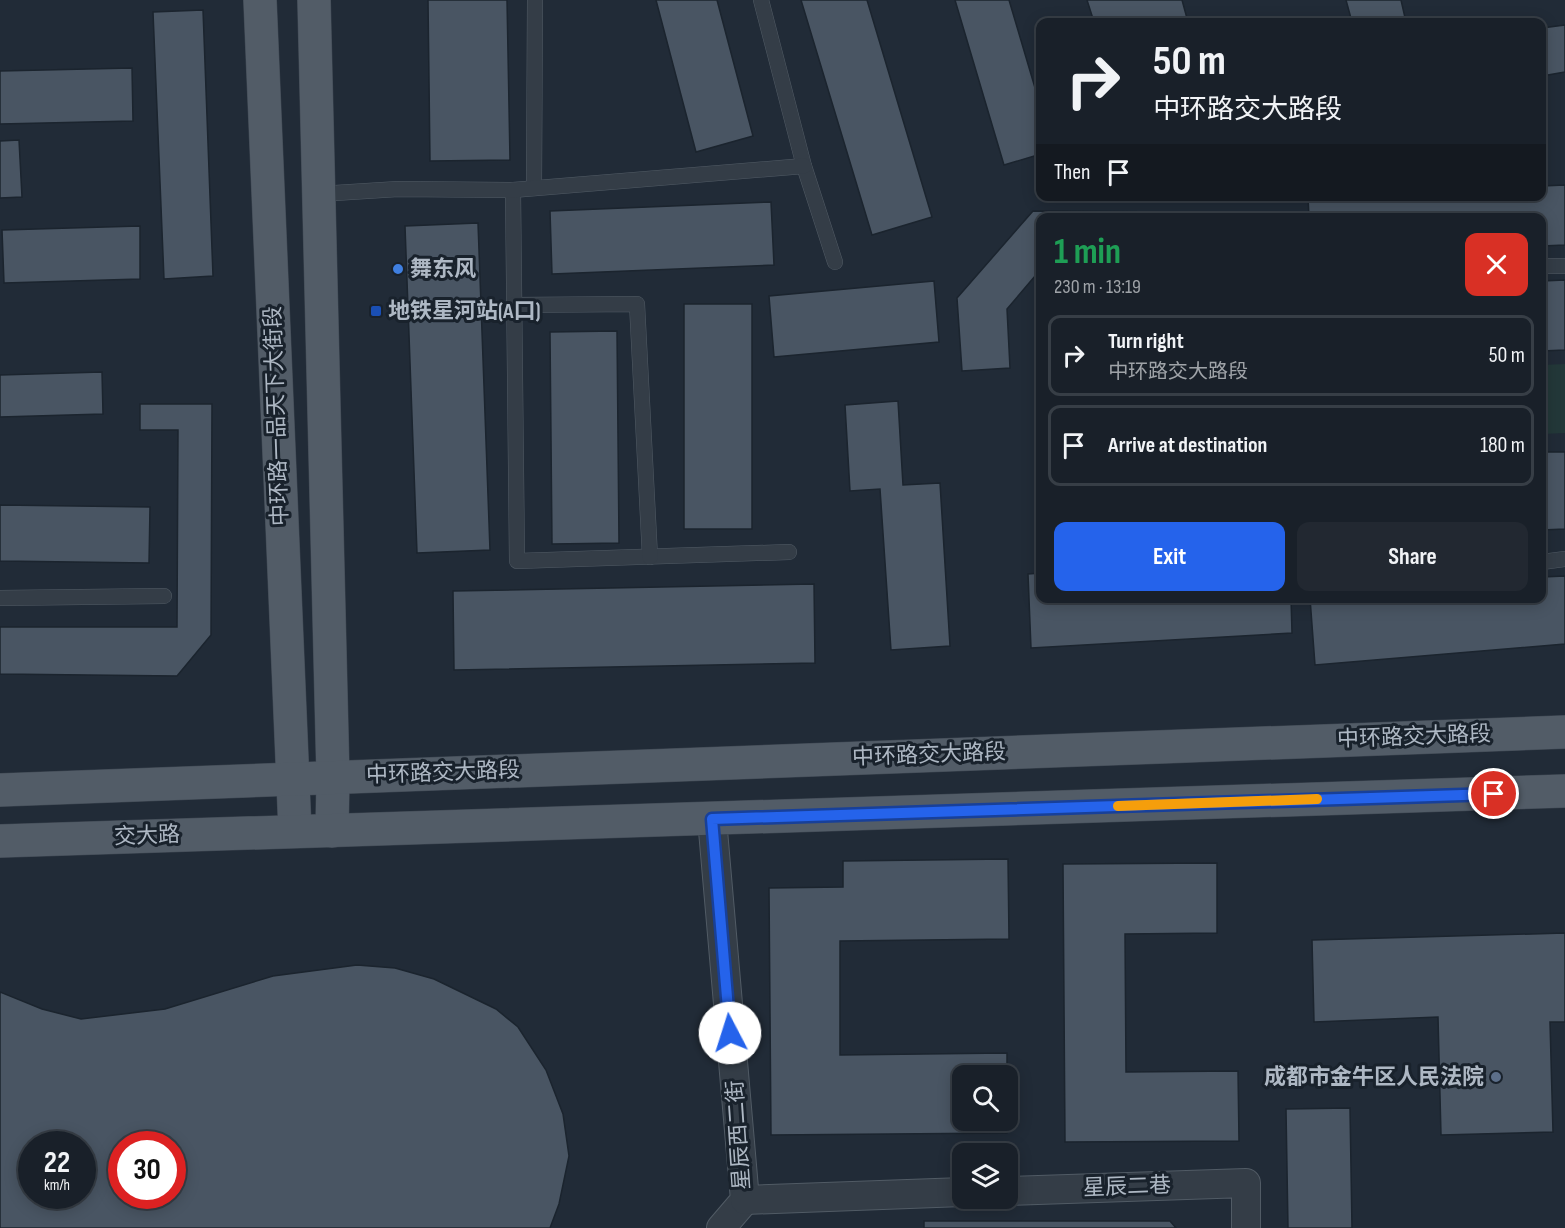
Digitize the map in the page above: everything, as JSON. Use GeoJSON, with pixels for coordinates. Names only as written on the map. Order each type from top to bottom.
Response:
{"type":"FeatureCollection","features":[{"type":"Feature","properties":{"kind":"main road","name":"中环路一品天下大街段"},"geometry":{"type":"LineString","coordinates":[[260,0],[295,831]]}},
{"type":"Feature","properties":{"kind":"main road","name":"中环路一品天下大街段"},"geometry":{"type":"LineString","coordinates":[[314,0],[333,777],[332,831]]}},
{"type":"Feature","properties":{"kind":"main road","name":"中环路交大路段"},"geometry":{"type":"LineString","coordinates":[[292,779],[1565,732]]}},
{"type":"Feature","properties":{"kind":"main road"},"geometry":{"type":"LineString","coordinates":[[0,790],[292,779]]}},
{"type":"Feature","properties":{"kind":"main road"},"geometry":{"type":"LineString","coordinates":[[295,831],[1565,791]]}},
{"type":"Feature","properties":{"kind":"main road","name":"交大路"},"geometry":{"type":"LineString","coordinates":[[0,841],[295,831]]}},
{"type":"Feature","properties":{"kind":"street","name":"星辰西二街"},"geometry":{"type":"LineString","coordinates":[[712,819],[745,1200],[721,1228]]}},
{"type":"Feature","properties":{"kind":"street","name":"星辰二巷"},"geometry":{"type":"LineString","coordinates":[[1018,1191],[1246,1183],[1246,1228]]}},
{"type":"Feature","properties":{"kind":"street"},"geometry":{"type":"LineString","coordinates":[[745,1200],[952,1192]]}},
{"type":"Feature","properties":{"kind":"lane"},"geometry":{"type":"LineString","coordinates":[[534,188],[535,0]]}},
{"type":"Feature","properties":{"kind":"lane"},"geometry":{"type":"LineString","coordinates":[[761,0],[804,166],[835,262]]}},
{"type":"Feature","properties":{"kind":"lane"},"geometry":{"type":"LineString","coordinates":[[319,194],[398,189],[513,190],[804,166]]}},
{"type":"Feature","properties":{"kind":"lane"},"geometry":{"type":"LineString","coordinates":[[513,190],[517,561],[789,552]]}},
{"type":"Feature","properties":{"kind":"lane"},"geometry":{"type":"LineString","coordinates":[[1546,266],[1565,266]]}},
{"type":"Feature","properties":{"kind":"lane"},"geometry":{"type":"LineString","coordinates":[[514,305],[637,304],[650,557]]}},
{"type":"Feature","properties":{"kind":"lane"},"geometry":{"type":"LineString","coordinates":[[1546,562],[1565,560]]}},
{"type":"Feature","properties":{"kind":"lane"},"geometry":{"type":"LineString","coordinates":[[0,598],[164,596]]}},
{"type":"Feature","properties":{"kind":"green space"},"geometry":{"type":"Polygon","coordinates":[[[1565,364],[1565,433],[1546,434],[1546,365],[1565,364]]]}},
{"type":"Feature","properties":{"kind":"building"},"geometry":{"type":"Polygon","coordinates":[[[428,0],[507,0],[510,160],[430,161],[428,0]]]}},
{"type":"Feature","properties":{"kind":"building"},"geometry":{"type":"Polygon","coordinates":[[[656,0],[717,0],[753,136],[696,152],[656,0]]]}},
{"type":"Feature","properties":{"kind":"building"},"geometry":{"type":"Polygon","coordinates":[[[801,0],[867,0],[932,217],[872,235],[801,0]]]}},
{"type":"Feature","properties":{"kind":"building"},"geometry":{"type":"Polygon","coordinates":[[[955,0],[1009,0],[1036,91],[1036,155],[1004,165],[955,0]]]}},
{"type":"Feature","properties":{"kind":"building"},"geometry":{"type":"Polygon","coordinates":[[[1087,0],[1182,0],[1187,18],[1093,18],[1087,0]]]}},
{"type":"Feature","properties":{"kind":"building"},"geometry":{"type":"Polygon","coordinates":[[[1346,0],[1401,0],[1405,18],[1351,18],[1346,0]]]}},
{"type":"Feature","properties":{"kind":"building"},"geometry":{"type":"Polygon","coordinates":[[[203,10],[213,276],[164,279],[153,12],[203,10]]]}},
{"type":"Feature","properties":{"kind":"building"},"geometry":{"type":"Polygon","coordinates":[[[1565,25],[1565,72],[1546,75],[1546,27],[1565,25]]]}},
{"type":"Feature","properties":{"kind":"building"},"geometry":{"type":"Polygon","coordinates":[[[132,68],[133,121],[0,124],[0,71],[132,68]]]}},
{"type":"Feature","properties":{"kind":"building"},"geometry":{"type":"Polygon","coordinates":[[[19,140],[22,197],[0,198],[0,141],[19,140]]]}},
{"type":"Feature","properties":{"kind":"building"},"geometry":{"type":"Polygon","coordinates":[[[1565,185],[1565,245],[1546,246],[1546,213],[1309,213],[1308,201],[1546,201],[1546,186],[1565,185]]]}},
{"type":"Feature","properties":{"kind":"building"},"geometry":{"type":"Polygon","coordinates":[[[771,202],[774,265],[552,274],[550,211],[771,202]]]}},
{"type":"Feature","properties":{"kind":"building"},"geometry":{"type":"Polygon","coordinates":[[[1033,211],[1176,212],[1036,213],[1036,275],[1007,309],[1010,368],[962,371],[957,298],[1033,211]]]}},
{"type":"Feature","properties":{"kind":"building"},"geometry":{"type":"Polygon","coordinates":[[[478,223],[490,550],[417,553],[405,226],[478,223]]]}},
{"type":"Feature","properties":{"kind":"building"},"geometry":{"type":"Polygon","coordinates":[[[140,226],[140,279],[4,283],[2,230],[140,226]]]}},
{"type":"Feature","properties":{"kind":"building"},"geometry":{"type":"Polygon","coordinates":[[[1565,280],[1565,350],[1546,351],[1546,281],[1565,280]]]}},
{"type":"Feature","properties":{"kind":"building"},"geometry":{"type":"Polygon","coordinates":[[[934,281],[939,342],[774,357],[769,296],[934,281]]]}},
{"type":"Feature","properties":{"kind":"building"},"geometry":{"type":"Polygon","coordinates":[[[684,304],[752,304],[752,529],[684,529],[684,304]]]}},
{"type":"Feature","properties":{"kind":"building"},"geometry":{"type":"Polygon","coordinates":[[[617,331],[619,543],[552,544],[550,332],[617,331]]]}},
{"type":"Feature","properties":{"kind":"building"},"geometry":{"type":"Polygon","coordinates":[[[102,372],[103,414],[0,417],[0,375],[102,372]]]}},
{"type":"Feature","properties":{"kind":"building"},"geometry":{"type":"Polygon","coordinates":[[[898,401],[903,485],[940,483],[950,646],[891,650],[880,489],[850,491],[845,405],[898,401]]]}},
{"type":"Feature","properties":{"kind":"building"},"geometry":{"type":"Polygon","coordinates":[[[140,404],[212,404],[211,635],[177,676],[0,674],[0,627],[177,627],[178,430],[140,430],[140,404]]]}},
{"type":"Feature","properties":{"kind":"building"},"geometry":{"type":"Polygon","coordinates":[[[1546,452],[1565,452],[1565,529],[1546,530],[1546,452]]]}},
{"type":"Feature","properties":{"kind":"building"},"geometry":{"type":"Polygon","coordinates":[[[0,505],[150,507],[149,563],[0,561],[0,505]]]}},
{"type":"Feature","properties":{"kind":"building"},"geometry":{"type":"Polygon","coordinates":[[[1036,573],[1036,603],[1291,603],[1292,633],[1031,648],[1028,574],[1036,573]]]}},
{"type":"Feature","properties":{"kind":"building"},"geometry":{"type":"Polygon","coordinates":[[[1565,576],[1565,644],[1315,665],[1310,603],[1546,603],[1546,577],[1565,576]]]}},
{"type":"Feature","properties":{"kind":"building"},"geometry":{"type":"Polygon","coordinates":[[[814,584],[815,663],[454,670],[453,591],[814,584]]]}},
{"type":"Feature","properties":{"kind":"building"},"geometry":{"type":"Polygon","coordinates":[[[1008,859],[1009,939],[840,941],[840,1055],[1007,1053],[1007,1065],[952,1065],[952,1131],[1007,1131],[1007,1133],[771,1135],[769,888],[843,887],[843,861],[1008,859]]]}},
{"type":"Feature","properties":{"kind":"building"},"geometry":{"type":"Polygon","coordinates":[[[1217,863],[1217,933],[1125,934],[1126,1072],[1238,1071],[1239,1141],[1065,1142],[1063,864],[1217,863]]]}},
{"type":"Feature","properties":{"kind":"building","name":"成都市金牛区人民法院"},"geometry":{"type":"Polygon","coordinates":[[[1565,933],[1565,1022],[1550,1022],[1553,1132],[1441,1135],[1438,1017],[1314,1022],[1312,940],[1565,933]]]}},
{"type":"Feature","properties":{"kind":"building"},"geometry":{"type":"Polygon","coordinates":[[[357,965],[395,968],[434,979],[496,1009],[518,1027],[546,1070],[563,1114],[569,1156],[559,1204],[550,1228],[0,1228],[0,992],[42,1009],[81,1019],[165,1009],[273,976],[357,965]]]}},
{"type":"Feature","properties":{"kind":"building"},"geometry":{"type":"Polygon","coordinates":[[[1350,1108],[1352,1228],[1288,1228],[1286,1109],[1350,1108]]]}},
{"type":"Feature","properties":{"kind":"building"},"geometry":{"type":"Polygon","coordinates":[[[924,1221],[1170,1221],[1176,1228],[924,1228],[924,1221]]]}},
{"type":"Feature","properties":{"kind":"slow traffic"},"geometry":{"type":"LineString","coordinates":[[1118,806],[1317,799]]}},
{"type":"Feature","properties":{"kind":"place","name":"舞东风"},"geometry":{"type":"Point","coordinates":[398,269]}},
{"type":"Feature","properties":{"kind":"place","name":"地铁星河站(A口)"},"geometry":{"type":"Point","coordinates":[376,311]}},
{"type":"Feature","properties":{"kind":"place","name":"成都市金牛区人民法院"},"geometry":{"type":"Point","coordinates":[1496,1077]}},
{"type":"Feature","properties":{"kind":"route"},"geometry":{"type":"LineString","coordinates":[[730,1033],[712,819],[1494,794]]}}]}
